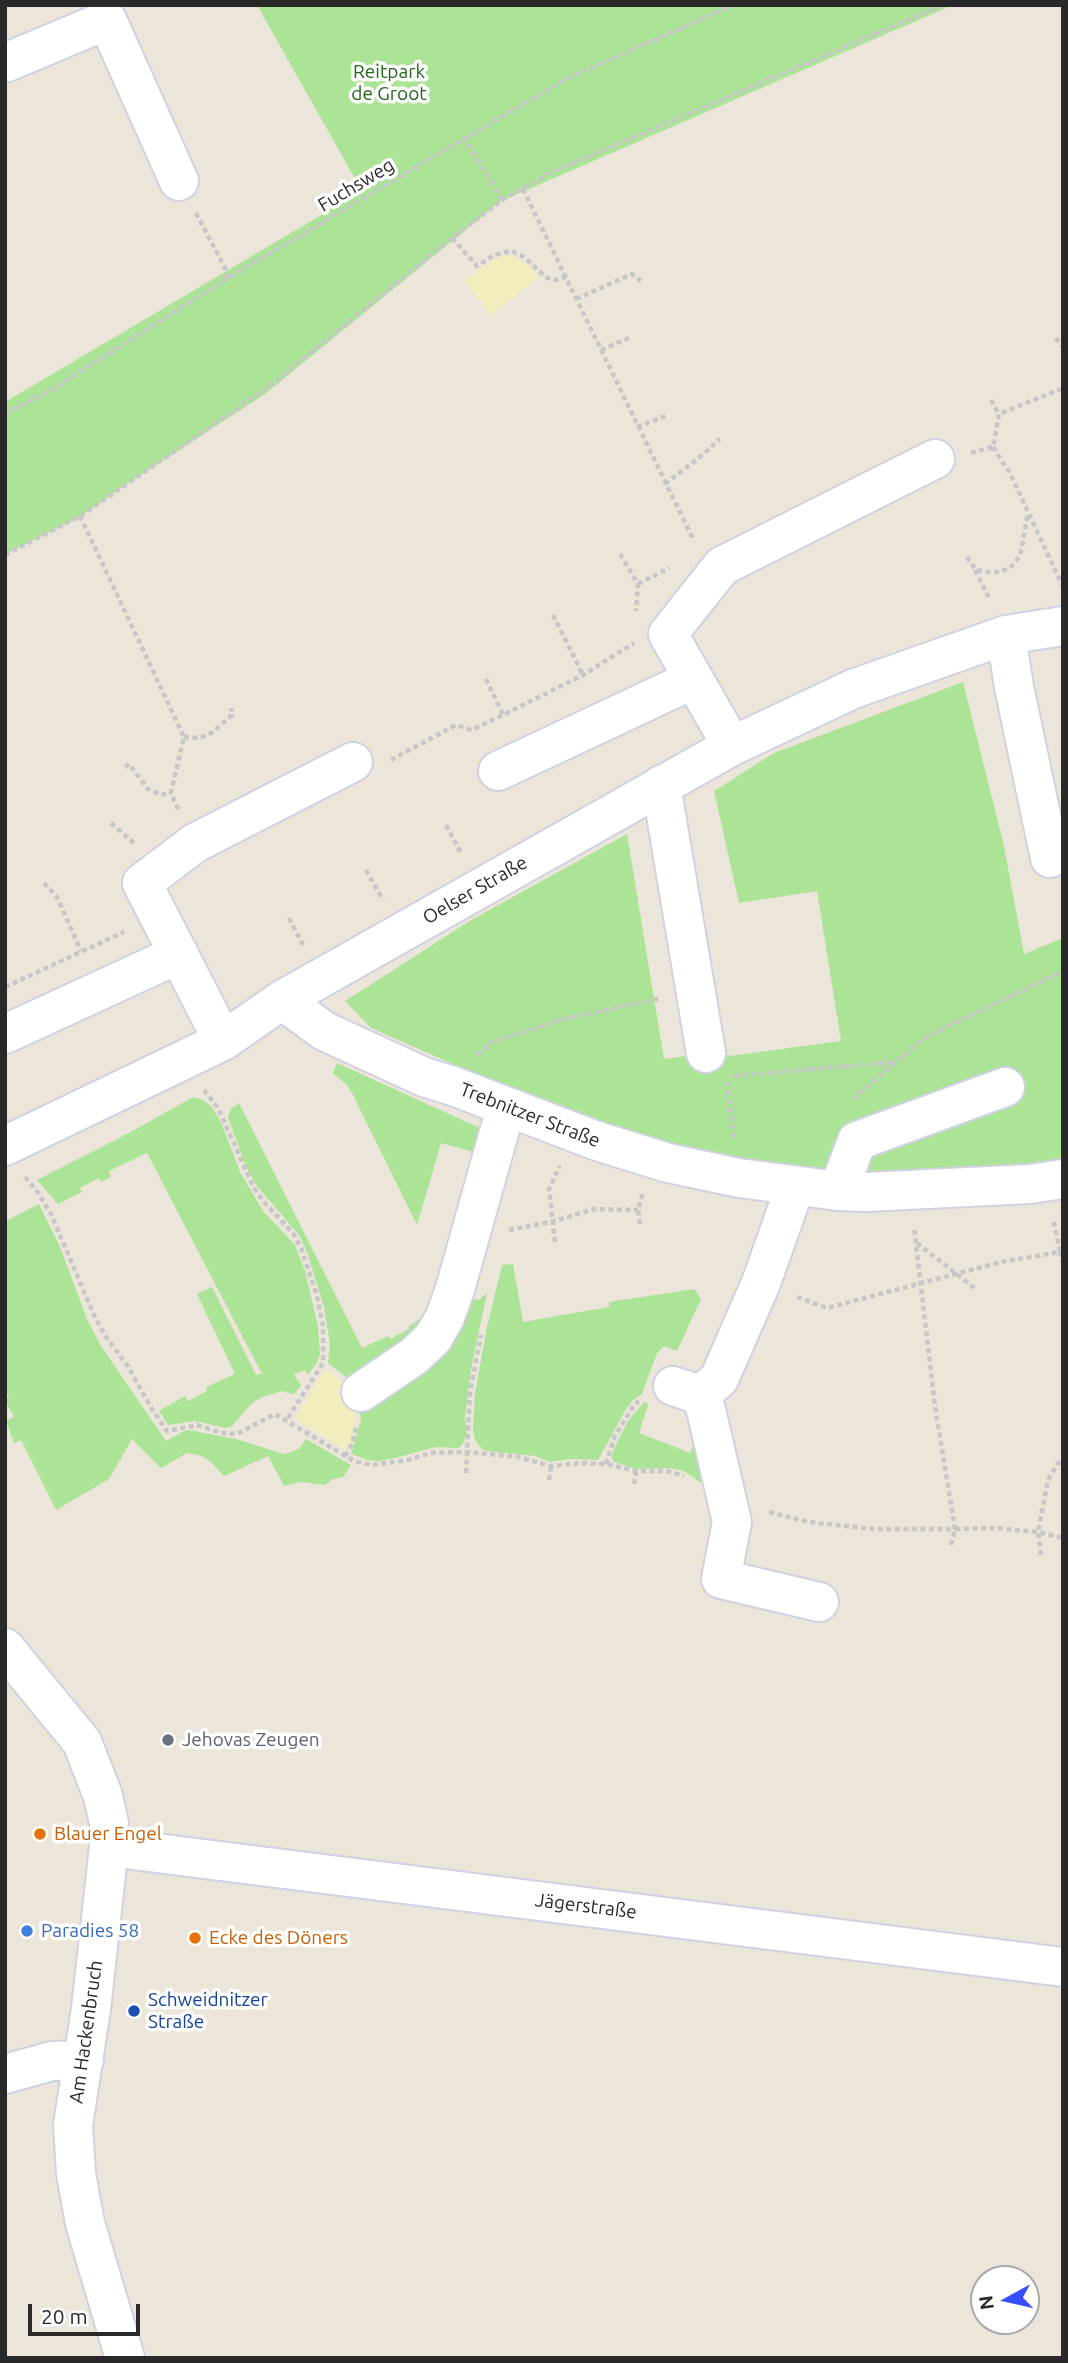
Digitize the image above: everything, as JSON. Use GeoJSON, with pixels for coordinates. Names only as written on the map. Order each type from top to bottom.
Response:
{"type":"FeatureCollection","features":[{"type":"Feature","properties":{"kind":"street"},"geometry":{"type":"LineString","coordinates":[[5,64],[107,20],[179,181]]}},
{"type":"Feature","properties":{"kind":"street"},"geometry":{"type":"LineString","coordinates":[[732,746],[694,679],[643,632],[712,578],[722,566],[935,459]]}},
{"type":"Feature","properties":{"kind":"street","name":"Oelser Straße"},"geometry":{"type":"LineString","coordinates":[[20,1163],[223,1041],[282,1000],[732,746],[853,689],[1006,635],[1063,626]]}},
{"type":"Feature","properties":{"kind":"street"},"geometry":{"type":"LineString","coordinates":[[1006,635],[1014,687],[1050,858]]}},
{"type":"Feature","properties":{"kind":"street"},"geometry":{"type":"LineString","coordinates":[[498,771],[694,679]]}},
{"type":"Feature","properties":{"kind":"street"},"geometry":{"type":"LineString","coordinates":[[223,1041],[136,860],[195,843],[353,762]]}},
{"type":"Feature","properties":{"kind":"street"},"geometry":{"type":"LineString","coordinates":[[661,785],[695,986],[716,1065]]}},
{"type":"Feature","properties":{"kind":"street"},"geometry":{"type":"LineString","coordinates":[[5,1034],[179,954]]}},
{"type":"Feature","properties":{"kind":"street","name":"Trebnitzer Straße"},"geometry":{"type":"LineString","coordinates":[[282,1000],[324,1031],[424,1077],[597,1141],[668,1163],[795,1187],[838,1191],[1030,1184],[1057,1193]]}},
{"type":"Feature","properties":{"kind":"street"},"geometry":{"type":"LineString","coordinates":[[838,1191],[857,1141],[1005,1087]]}},
{"type":"Feature","properties":{"kind":"street"},"geometry":{"type":"LineString","coordinates":[[360,1392],[414,1356],[433,1338],[445,1317],[508,1107]]}},
{"type":"Feature","properties":{"kind":"street"},"geometry":{"type":"LineString","coordinates":[[795,1187],[761,1283],[719,1380],[687,1391],[706,1410],[732,1522],[721,1579],[819,1602]]}},
{"type":"Feature","properties":{"kind":"street","name":"Am Hackenbruch"},"geometry":{"type":"LineString","coordinates":[[5,1648],[82,1742],[103,1796],[109,1823],[109,1847],[84,2060],[73,2125],[76,2174],[85,2223],[125,2358]]}},
{"type":"Feature","properties":{"kind":"street","name":"Jägerstraße"},"geometry":{"type":"LineString","coordinates":[[109,1847],[1063,1967]]}},
{"type":"Feature","properties":{"kind":"street"},"geometry":{"type":"LineString","coordinates":[[5,2074],[52,2061],[84,2060]]}},
{"type":"Feature","properties":{"kind":"path","name":"Fuchsweg"},"geometry":{"type":"LineString","coordinates":[[5,414],[53,389],[228,278],[566,79],[734,5]]}},
{"type":"Feature","properties":{"kind":"path"},"geometry":{"type":"LineString","coordinates":[[5,555],[79,516],[267,388],[502,200],[552,172],[943,5]]}},
{"type":"Feature","properties":{"kind":"path"},"geometry":{"type":"LineString","coordinates":[[464,137],[502,200]]}},
{"type":"Feature","properties":{"kind":"path"},"geometry":{"type":"LineString","coordinates":[[179,181],[228,278]]}},
{"type":"Feature","properties":{"kind":"path"},"geometry":{"type":"LineString","coordinates":[[523,189],[712,578]]}},
{"type":"Feature","properties":{"kind":"path"},"geometry":{"type":"LineString","coordinates":[[452,238],[477,266],[494,256],[511,251],[524,257],[547,278],[566,278]]}},
{"type":"Feature","properties":{"kind":"path"},"geometry":{"type":"LineString","coordinates":[[576,299],[632,274],[641,281]]}},
{"type":"Feature","properties":{"kind":"path"},"geometry":{"type":"LineString","coordinates":[[600,350],[629,338]]}},
{"type":"Feature","properties":{"kind":"path"},"geometry":{"type":"LineString","coordinates":[[1056,338],[1063,348]]}},
{"type":"Feature","properties":{"kind":"path"},"geometry":{"type":"LineString","coordinates":[[999,414],[1063,388]]}},
{"type":"Feature","properties":{"kind":"path"},"geometry":{"type":"LineString","coordinates":[[991,400],[999,414],[993,447],[1010,473],[1063,587]]}},
{"type":"Feature","properties":{"kind":"path"},"geometry":{"type":"LineString","coordinates":[[637,427],[666,415]]}},
{"type":"Feature","properties":{"kind":"path"},"geometry":{"type":"LineString","coordinates":[[665,484],[720,439]]}},
{"type":"Feature","properties":{"kind":"path"},"geometry":{"type":"LineString","coordinates":[[935,459],[950,449],[968,454],[993,447]]}},
{"type":"Feature","properties":{"kind":"path"},"geometry":{"type":"LineString","coordinates":[[967,557],[975,569],[984,572],[999,572],[1010,568],[1020,556],[1028,512]]}},
{"type":"Feature","properties":{"kind":"path"},"geometry":{"type":"LineString","coordinates":[[79,516],[184,737],[171,793],[195,843]]}},
{"type":"Feature","properties":{"kind":"path"},"geometry":{"type":"LineString","coordinates":[[353,762],[369,772],[456,725],[472,730],[583,675],[643,632],[638,584],[620,554]]}},
{"type":"Feature","properties":{"kind":"path"},"geometry":{"type":"LineString","coordinates":[[553,615],[583,675]]}},
{"type":"Feature","properties":{"kind":"path"},"geometry":{"type":"LineString","coordinates":[[486,679],[503,715]]}},
{"type":"Feature","properties":{"kind":"path"},"geometry":{"type":"LineString","coordinates":[[184,737],[200,738],[213,732],[232,715],[231,708]]}},
{"type":"Feature","properties":{"kind":"path"},"geometry":{"type":"LineString","coordinates":[[125,767],[129,764],[148,789],[160,795],[171,793]]}},
{"type":"Feature","properties":{"kind":"path"},"geometry":{"type":"LineString","coordinates":[[44,883],[57,897],[81,951]]}},
{"type":"Feature","properties":{"kind":"path"},"geometry":{"type":"LineString","coordinates":[[5,987],[132,929]]}},
{"type":"Feature","properties":{"kind":"path"},"geometry":{"type":"LineString","coordinates":[[850,1102],[925,1038],[1063,971]]}},
{"type":"Feature","properties":{"kind":"path"},"geometry":{"type":"LineString","coordinates":[[453,1086],[469,1061],[492,1042],[560,1020],[676,995],[695,986]]}},
{"type":"Feature","properties":{"kind":"path"},"geometry":{"type":"LineString","coordinates":[[716,1065],[897,1062]]}},
{"type":"Feature","properties":{"kind":"path"},"geometry":{"type":"LineString","coordinates":[[201,1086],[218,1108],[254,1188],[293,1233],[301,1248],[317,1296],[323,1326],[323,1363],[286,1421]]}},
{"type":"Feature","properties":{"kind":"path"},"geometry":{"type":"LineString","coordinates":[[555,1242],[549,1189],[565,1157]]}},
{"type":"Feature","properties":{"kind":"path"},"geometry":{"type":"LineString","coordinates":[[1057,1193],[1063,1263]]}},
{"type":"Feature","properties":{"kind":"path"},"geometry":{"type":"LineString","coordinates":[[506,1231],[551,1222],[594,1209],[638,1210],[640,1224]]}},
{"type":"Feature","properties":{"kind":"path"},"geometry":{"type":"LineString","coordinates":[[913,1216],[935,1406],[955,1529],[951,1545]]}},
{"type":"Feature","properties":{"kind":"path"},"geometry":{"type":"LineString","coordinates":[[916,1243],[977,1290]]}},
{"type":"Feature","properties":{"kind":"path"},"geometry":{"type":"LineString","coordinates":[[761,1283],[827,1308],[1001,1262],[1060,1252]]}},
{"type":"Feature","properties":{"kind":"path"},"geometry":{"type":"LineString","coordinates":[[606,1464],[615,1436],[634,1405],[642,1398],[687,1391]]}},
{"type":"Feature","properties":{"kind":"path"},"geometry":{"type":"LineString","coordinates":[[1041,1555],[1038,1532],[1048,1480],[1058,1463],[1063,1462]]}},
{"type":"Feature","properties":{"kind":"path"},"geometry":{"type":"LineString","coordinates":[[550,1480],[551,1466]]}},
{"type":"Feature","properties":{"kind":"path"},"geometry":{"type":"LineString","coordinates":[[634,1484],[636,1471]]}},
{"type":"Feature","properties":{"kind":"path"},"geometry":{"type":"LineString","coordinates":[[726,1498],[751,1508],[808,1521],[874,1529],[995,1528],[1038,1532],[1063,1538]]}},
{"type":"Feature","properties":{"kind":"green space","name":"Reitpark de Groot"},"geometry":{"type":"Polygon","coordinates":[[[257,5],[953,5],[501,201],[265,394],[78,518],[5,554],[5,402],[362,191],[257,5]]]}},
{"type":"Feature","properties":{"kind":"green space"},"geometry":{"type":"Polygon","coordinates":[[[963,682],[1004,846],[1024,954],[1063,938],[1063,1160],[1031,1166],[862,1175],[782,1171],[675,1148],[578,1115],[371,1028],[345,1001],[473,919],[627,834],[664,1059],[720,1051],[730,1056],[841,1041],[817,891],[739,903],[714,791],[774,753],[963,682]]]}},
{"type":"Feature","properties":{"kind":"green space"},"geometry":{"type":"Polygon","coordinates":[[[337,1063],[482,1129],[473,1152],[441,1143],[417,1225],[352,1093],[333,1073],[337,1063]]]}},
{"type":"Feature","properties":{"kind":"green space"},"geometry":{"type":"Polygon","coordinates":[[[193,1097],[212,1107],[221,1122],[240,1172],[263,1211],[295,1245],[305,1271],[318,1326],[320,1354],[317,1363],[308,1375],[305,1370],[294,1374],[301,1386],[294,1394],[282,1391],[262,1397],[252,1403],[232,1426],[225,1428],[195,1421],[168,1425],[159,1411],[185,1396],[188,1401],[207,1391],[206,1387],[235,1374],[197,1294],[212,1287],[256,1375],[262,1374],[147,1153],[109,1171],[111,1177],[101,1182],[99,1178],[80,1188],[82,1192],[58,1204],[37,1180],[193,1097]]]}},
{"type":"Feature","properties":{"kind":"green space"},"geometry":{"type":"Polygon","coordinates":[[[239,1103],[362,1348],[388,1336],[390,1339],[409,1329],[409,1326],[426,1315],[471,1298],[478,1300],[487,1293],[471,1369],[465,1417],[467,1434],[458,1448],[435,1447],[378,1461],[351,1454],[361,1420],[357,1399],[347,1378],[328,1363],[330,1344],[324,1307],[299,1235],[256,1185],[244,1162],[228,1117],[231,1109],[239,1103]]]}},
{"type":"Feature","properties":{"kind":"green space"},"geometry":{"type":"Polygon","coordinates":[[[39,1204],[101,1346],[166,1441],[186,1430],[236,1439],[284,1454],[299,1449],[306,1439],[351,1465],[343,1477],[333,1479],[325,1485],[301,1482],[284,1486],[268,1456],[224,1476],[202,1456],[187,1453],[161,1468],[132,1439],[109,1479],[56,1510],[21,1440],[14,1443],[6,1421],[14,1417],[5,1400],[9,1397],[5,1390],[6,1221],[39,1204]]]}},
{"type":"Feature","properties":{"kind":"green space"},"geometry":{"type":"Polygon","coordinates":[[[513,1264],[523,1322],[609,1307],[609,1302],[694,1289],[701,1299],[677,1351],[664,1346],[657,1353],[642,1394],[626,1409],[598,1460],[571,1459],[550,1462],[535,1456],[487,1451],[475,1440],[475,1393],[487,1327],[502,1265],[513,1264]]]}},
{"type":"Feature","properties":{"kind":"green space"},"geometry":{"type":"Polygon","coordinates":[[[645,1401],[648,1405],[639,1433],[690,1453],[701,1428],[713,1480],[701,1483],[684,1471],[670,1468],[636,1469],[614,1462],[611,1458],[616,1444],[628,1421],[645,1401]]]}},
{"type":"Feature","properties":{"kind":"sand"},"geometry":{"type":"Polygon","coordinates":[[[510,255],[524,262],[539,277],[491,315],[464,280],[501,256],[510,255]]]}},
{"type":"Feature","properties":{"kind":"sand"},"geometry":{"type":"Polygon","coordinates":[[[325,1369],[341,1380],[354,1407],[355,1422],[346,1450],[295,1419],[325,1369]]]}},
{"type":"Feature","properties":{"kind":"place","name":"Jehovas Zeugen"},"geometry":{"type":"Point","coordinates":[168,1740]}},
{"type":"Feature","properties":{"kind":"place","name":"Blauer Engel"},"geometry":{"type":"Point","coordinates":[40,1834]}},
{"type":"Feature","properties":{"kind":"place","name":"Paradies 58"},"geometry":{"type":"Point","coordinates":[27,1931]}},
{"type":"Feature","properties":{"kind":"place","name":"Ecke des Döners"},"geometry":{"type":"Point","coordinates":[195,1938]}},
{"type":"Feature","properties":{"kind":"place","name":"Schweidnitzer Straße"},"geometry":{"type":"Point","coordinates":[134,2011]}}]}
